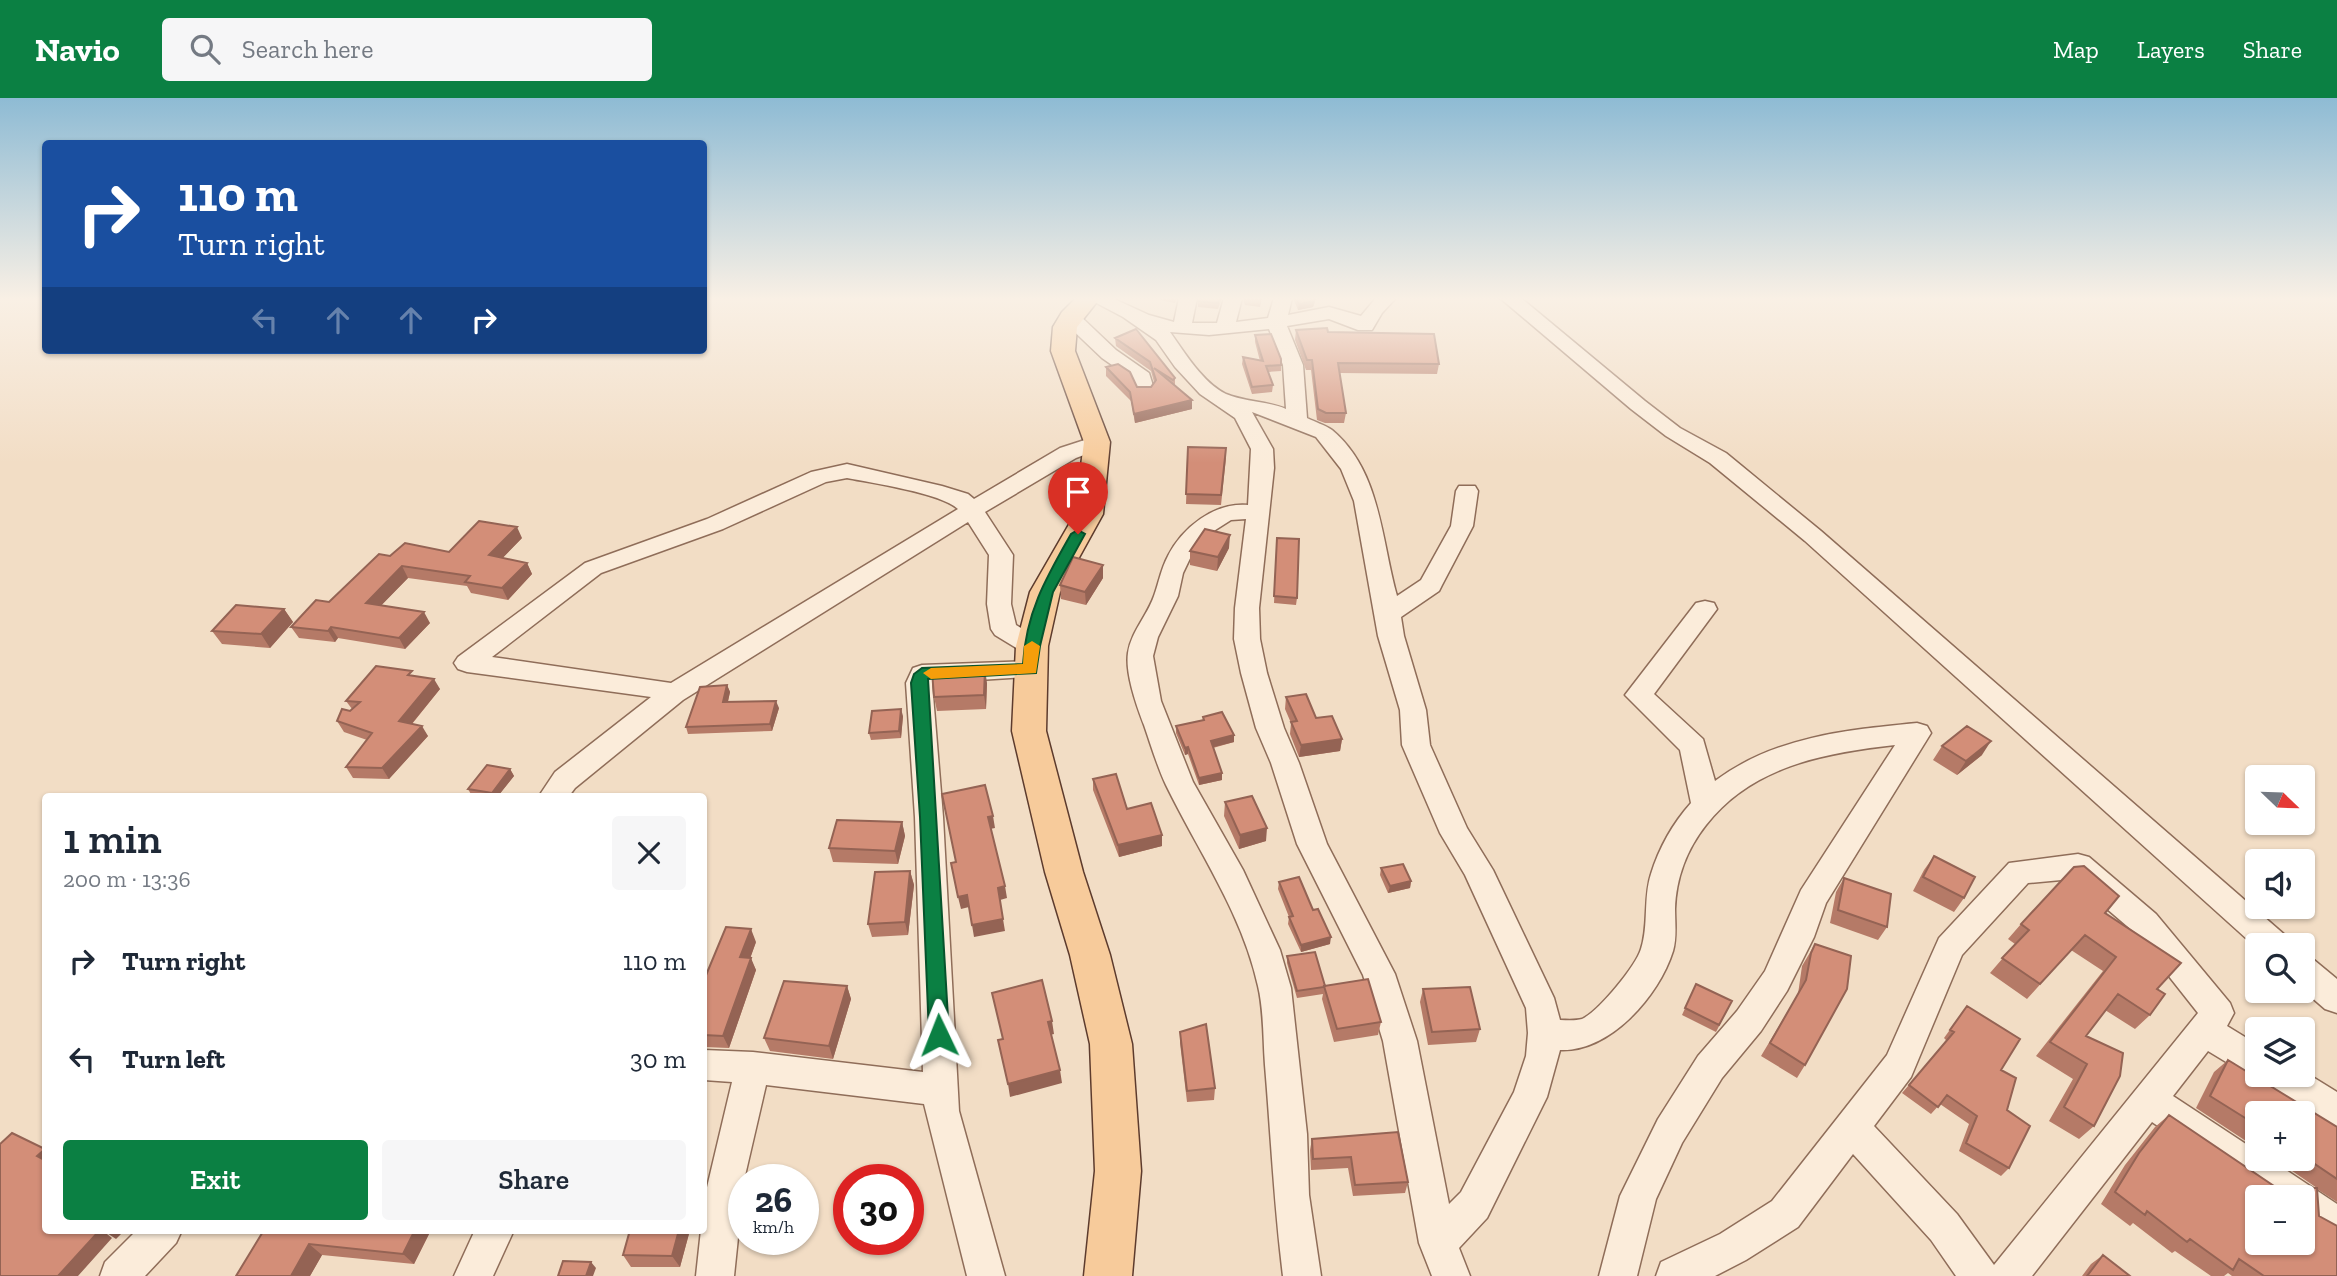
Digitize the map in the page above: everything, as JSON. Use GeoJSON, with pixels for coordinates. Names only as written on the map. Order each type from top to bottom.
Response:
{"type":"FeatureCollection","features":[{"type":"Feature","properties":{"kind":"main road"},"geometry":{"type":"LineString","coordinates":[[1064,353],[1097,442],[1089,514],[1045,592],[1031,658],[1029,731],[1064,872],[1090,955],[1111,1044],[1118,1171],[1108,1276]]}},
{"type":"Feature","properties":{"kind":"street"},"geometry":{"type":"LineString","coordinates":[[1109,353],[1142,377],[1144,389]]}},
{"type":"Feature","properties":{"kind":"street"},"geometry":{"type":"LineString","coordinates":[[1175,353],[1207,390],[1244,414],[1262,449],[1263,468],[1247,608],[1247,639],[1261,699],[1286,763],[1312,844],[1379,974],[1400,1041],[1438,1243],[1451,1276]]}},
{"type":"Feature","properties":{"kind":"street"},"geometry":{"type":"LineString","coordinates":[[1288,353],[1293,365],[1297,420]]}},
{"type":"Feature","properties":{"kind":"street"},"geometry":{"type":"LineString","coordinates":[[1575,353],[1673,432],[1718,458],[1813,536],[2261,933]]}},
{"type":"Feature","properties":{"kind":"street"},"geometry":{"type":"LineString","coordinates":[[1220,399],[1271,410],[1323,433],[1352,469],[1365,501],[1391,636],[1413,710],[1416,745],[1455,833],[1478,870],[1542,1009],[1545,1033],[1543,1056],[1530,1097],[1474,1205],[1438,1243]]}},
{"type":"Feature","properties":{"kind":"street"},"geometry":{"type":"LineString","coordinates":[[555,793],[565,780],[674,693],[1068,453],[1097,442]]}},
{"type":"Feature","properties":{"kind":"street"},"geometry":{"type":"LineString","coordinates":[[674,693],[467,663],[593,568],[715,524],[818,477],[847,471],[960,499],[972,510],[1001,555],[999,604],[1004,629],[1031,658]]}},
{"type":"Feature","properties":{"kind":"street"},"geometry":{"type":"LineString","coordinates":[[1388,614],[1430,585],[1462,526],[1467,491]]}},
{"type":"Feature","properties":{"kind":"street"},"geometry":{"type":"LineString","coordinates":[[1259,513],[1239,511],[1223,515],[1201,529],[1184,547],[1171,573],[1166,596],[1145,638],[1140,656],[1147,701],[1179,783],[1228,870],[1264,950],[1275,988],[1289,1135],[1291,1195],[1302,1276]]}},
{"type":"Feature","properties":{"kind":"street"},"geometry":{"type":"LineString","coordinates":[[1706,609],[1638,695],[1693,746],[1706,807]]}},
{"type":"Feature","properties":{"kind":"street"},"geometry":{"type":"LineString","coordinates":[[986,1276],[942,1111],[929,817],[919,683],[922,674],[1031,658]]}},
{"type":"Feature","properties":{"kind":"street"},"geometry":{"type":"LineString","coordinates":[[1545,1033],[1566,1035],[1589,1032],[1606,1021],[1654,958],[1665,875],[1676,846],[1716,795],[1756,766],[1793,751],[1825,743],[1917,733],[1812,899],[1798,937],[1776,982],[1749,1021],[1710,1067],[1670,1131],[1638,1196],[1618,1276]]}},
{"type":"Feature","properties":{"kind":"street"},"geometry":{"type":"LineString","coordinates":[[1675,1276],[1733,1247],[1785,1214],[1899,1066],[1950,947],[2020,872],[2078,866],[2145,923],[2218,1013],[2008,1276]]}},
{"type":"Feature","properties":{"kind":"street"},"geometry":{"type":"LineString","coordinates":[[2315,980],[2337,999]]}},
{"type":"Feature","properties":{"kind":"street"},"geometry":{"type":"LineString","coordinates":[[2204,1030],[2245,1055]]}},
{"type":"Feature","properties":{"kind":"street"},"geometry":{"type":"LineString","coordinates":[[707,1065],[941,1090]]}},
{"type":"Feature","properties":{"kind":"street"},"geometry":{"type":"LineString","coordinates":[[715,1276],[722,1200],[753,1068]]}},
{"type":"Feature","properties":{"kind":"street"},"geometry":{"type":"LineString","coordinates":[[2298,1087],[2337,1111]]}},
{"type":"Feature","properties":{"kind":"street"},"geometry":{"type":"LineString","coordinates":[[2150,1100],[2276,1185]]}},
{"type":"Feature","properties":{"kind":"street"},"geometry":{"type":"LineString","coordinates":[[1852,1127],[1944,1227],[1979,1276]]}},
{"type":"Feature","properties":{"kind":"street"},"geometry":{"type":"LineString","coordinates":[[2315,1211],[2337,1226]]}},
{"type":"Feature","properties":{"kind":"street"},"geometry":{"type":"LineString","coordinates":[[118,1276],[159,1234]]}},
{"type":"Feature","properties":{"kind":"street"},"geometry":{"type":"LineString","coordinates":[[473,1276],[493,1234]]}},
{"type":"Feature","properties":{"kind":"building"},"geometry":{"type":"Polygon","coordinates":[[[1137,353],[1155,353],[1175,378],[1173,380],[1154,368],[1192,400],[1134,414],[1130,392],[1106,367],[1118,364],[1130,372],[1137,387],[1151,387],[1156,380],[1150,362],[1137,353]]]}},
{"type":"Feature","properties":{"kind":"building"},"geometry":{"type":"Polygon","coordinates":[[[1261,353],[1279,353],[1281,365],[1266,366],[1273,385],[1252,387],[1243,357],[1263,361],[1261,353]]]}},
{"type":"Feature","properties":{"kind":"building"},"geometry":{"type":"Polygon","coordinates":[[[1304,353],[1437,353],[1439,364],[1338,363],[1346,413],[1326,413],[1318,409],[1312,360],[1307,360],[1304,353]]]}},
{"type":"Feature","properties":{"kind":"building"},"geometry":{"type":"Polygon","coordinates":[[[1188,447],[1226,448],[1221,495],[1186,494],[1188,447]]]}},
{"type":"Feature","properties":{"kind":"building"},"geometry":{"type":"Polygon","coordinates":[[[479,521],[517,527],[489,555],[527,563],[502,588],[465,582],[470,576],[402,566],[366,603],[424,612],[399,638],[331,627],[328,631],[291,627],[316,600],[329,602],[379,554],[390,556],[405,543],[449,552],[479,521]]]}},
{"type":"Feature","properties":{"kind":"building"},"geometry":{"type":"Polygon","coordinates":[[[1205,529],[1230,535],[1218,557],[1190,551],[1205,529]]]}},
{"type":"Feature","properties":{"kind":"building"},"geometry":{"type":"Polygon","coordinates":[[[1277,538],[1299,539],[1297,598],[1274,596],[1277,538]]]}},
{"type":"Feature","properties":{"kind":"building"},"geometry":{"type":"Polygon","coordinates":[[[1073,557],[1103,565],[1085,592],[1060,585],[1073,557]]]}},
{"type":"Feature","properties":{"kind":"building"},"geometry":{"type":"Polygon","coordinates":[[[236,605],[284,609],[261,634],[212,631],[236,605]]]}},
{"type":"Feature","properties":{"kind":"building"},"geometry":{"type":"Polygon","coordinates":[[[376,666],[412,671],[408,675],[434,679],[399,721],[422,726],[382,768],[346,767],[372,733],[337,721],[342,709],[350,711],[360,702],[346,701],[376,666]]]}},
{"type":"Feature","properties":{"kind":"building"},"geometry":{"type":"Polygon","coordinates":[[[985,669],[984,695],[934,697],[932,671],[985,669]]]}},
{"type":"Feature","properties":{"kind":"building"},"geometry":{"type":"Polygon","coordinates":[[[727,685],[723,702],[776,701],[770,724],[686,727],[700,687],[727,685]]]}},
{"type":"Feature","properties":{"kind":"building"},"geometry":{"type":"Polygon","coordinates":[[[1306,694],[1316,718],[1332,716],[1342,739],[1301,745],[1291,722],[1297,721],[1286,697],[1306,694]]]}},
{"type":"Feature","properties":{"kind":"building"},"geometry":{"type":"Polygon","coordinates":[[[901,709],[899,731],[869,733],[872,711],[901,709]]]}},
{"type":"Feature","properties":{"kind":"building"},"geometry":{"type":"Polygon","coordinates":[[[1222,712],[1234,735],[1211,741],[1222,773],[1199,778],[1188,747],[1185,748],[1176,726],[1204,720],[1203,717],[1222,712]]]}},
{"type":"Feature","properties":{"kind":"building"},"geometry":{"type":"Polygon","coordinates":[[[1967,726],[1991,741],[1966,761],[1942,746],[1967,726]]]}},
{"type":"Feature","properties":{"kind":"building"},"geometry":{"type":"Polygon","coordinates":[[[487,765],[510,769],[492,793],[468,789],[487,765]]]}},
{"type":"Feature","properties":{"kind":"building"},"geometry":{"type":"Polygon","coordinates":[[[1116,774],[1127,809],[1151,803],[1162,835],[1118,845],[1093,779],[1116,774]]]}},
{"type":"Feature","properties":{"kind":"building"},"geometry":{"type":"Polygon","coordinates":[[[985,785],[993,816],[988,817],[1005,886],[998,888],[1003,919],[972,925],[967,895],[958,897],[951,863],[956,862],[942,794],[985,785]]]}},
{"type":"Feature","properties":{"kind":"building"},"geometry":{"type":"Polygon","coordinates":[[[1252,796],[1267,828],[1240,835],[1225,802],[1252,796]]]}},
{"type":"Feature","properties":{"kind":"building"},"geometry":{"type":"Polygon","coordinates":[[[837,820],[902,822],[895,851],[829,848],[837,820]]]}},
{"type":"Feature","properties":{"kind":"building"},"geometry":{"type":"Polygon","coordinates":[[[1934,856],[1975,877],[1964,898],[1923,877],[1934,856]]]}},
{"type":"Feature","properties":{"kind":"building"},"geometry":{"type":"Polygon","coordinates":[[[1403,864],[1411,881],[1390,886],[1381,868],[1403,864]]]}},
{"type":"Feature","properties":{"kind":"building"},"geometry":{"type":"Polygon","coordinates":[[[2084,866],[2119,896],[2105,913],[2181,963],[2157,989],[2165,994],[2150,1015],[2118,994],[2086,1036],[2123,1053],[2120,1076],[2094,1126],[2064,1107],[2087,1064],[2050,1042],[2116,957],[2085,935],[2040,984],[2002,958],[2029,930],[2021,924],[2074,867],[2084,866]]]}},
{"type":"Feature","properties":{"kind":"building"},"geometry":{"type":"Polygon","coordinates":[[[910,871],[905,922],[868,924],[875,872],[910,871]]]}},
{"type":"Feature","properties":{"kind":"building"},"geometry":{"type":"Polygon","coordinates":[[[1299,877],[1313,910],[1318,909],[1331,937],[1301,945],[1279,882],[1299,877]]]}},
{"type":"Feature","properties":{"kind":"building"},"geometry":{"type":"Polygon","coordinates":[[[1844,878],[1891,894],[1887,927],[1838,910],[1844,878]]]}},
{"type":"Feature","properties":{"kind":"building"},"geometry":{"type":"Polygon","coordinates":[[[726,927],[751,929],[740,957],[751,958],[723,1036],[707,1035],[707,973],[726,927]]]}},
{"type":"Feature","properties":{"kind":"building"},"geometry":{"type":"Polygon","coordinates":[[[1815,944],[1851,956],[1847,989],[1805,1065],[1770,1043],[1806,980],[1815,944]]]}},
{"type":"Feature","properties":{"kind":"building"},"geometry":{"type":"Polygon","coordinates":[[[1315,952],[1325,986],[1297,991],[1287,956],[1315,952]]]}},
{"type":"Feature","properties":{"kind":"building"},"geometry":{"type":"Polygon","coordinates":[[[1368,979],[1381,1022],[1337,1029],[1324,986],[1368,979]]]}},
{"type":"Feature","properties":{"kind":"building"},"geometry":{"type":"Polygon","coordinates":[[[1042,980],[1052,1021],[1048,1022],[1060,1070],[1008,1084],[998,1040],[1003,1039],[992,993],[1042,980]]]}},
{"type":"Feature","properties":{"kind":"building"},"geometry":{"type":"Polygon","coordinates":[[[784,981],[847,986],[829,1046],[764,1038],[784,981]]]}},
{"type":"Feature","properties":{"kind":"building"},"geometry":{"type":"Polygon","coordinates":[[[1696,984],[1732,1001],[1719,1025],[1685,1008],[1696,984]]]}},
{"type":"Feature","properties":{"kind":"building"},"geometry":{"type":"Polygon","coordinates":[[[1470,987],[1480,1029],[1432,1032],[1423,989],[1470,987]]]}},
{"type":"Feature","properties":{"kind":"building"},"geometry":{"type":"Polygon","coordinates":[[[1967,1006],[2020,1039],[2001,1070],[2016,1078],[2007,1110],[2030,1126],[2009,1168],[1966,1143],[1977,1116],[1947,1095],[1938,1107],[1909,1085],[1954,1032],[1950,1030],[1967,1006]]]}},
{"type":"Feature","properties":{"kind":"building"},"geometry":{"type":"Polygon","coordinates":[[[1206,1024],[1215,1088],[1187,1091],[1180,1032],[1206,1024]]]}},
{"type":"Feature","properties":{"kind":"building"},"geometry":{"type":"Polygon","coordinates":[[[2228,1060],[2245,1070],[2245,1087],[2272,1087],[2295,1101],[2245,1101],[2245,1118],[2210,1096],[2228,1060]]]}},
{"type":"Feature","properties":{"kind":"building"},"geometry":{"type":"Polygon","coordinates":[[[2315,1113],[2337,1127],[2337,1179],[2315,1164],[2315,1113]]]}},
{"type":"Feature","properties":{"kind":"building"},"geometry":{"type":"Polygon","coordinates":[[[2169,1115],[2245,1166],[2245,1171],[2252,1171],[2273,1185],[2245,1185],[2245,1255],[2315,1255],[2317,1188],[2319,1216],[2337,1226],[2337,1276],[2264,1276],[2239,1259],[2233,1270],[2190,1239],[2187,1242],[2147,1211],[2145,1215],[2115,1192],[2139,1153],[2169,1115]]]}},
{"type":"Feature","properties":{"kind":"building"},"geometry":{"type":"Polygon","coordinates":[[[1398,1132],[1408,1182],[1355,1185],[1351,1157],[1313,1159],[1312,1139],[1398,1132]]]}},
{"type":"Feature","properties":{"kind":"building"},"geometry":{"type":"Polygon","coordinates":[[[12,1133],[42,1148],[37,1156],[42,1159],[42,1234],[96,1234],[58,1276],[0,1276],[0,1144],[12,1133]]]}},
{"type":"Feature","properties":{"kind":"building"},"geometry":{"type":"Polygon","coordinates":[[[262,1234],[413,1234],[403,1254],[309,1244],[291,1276],[236,1276],[262,1234]]]}},
{"type":"Feature","properties":{"kind":"building"},"geometry":{"type":"Polygon","coordinates":[[[629,1234],[678,1234],[672,1256],[623,1255],[629,1234]]]}},
{"type":"Feature","properties":{"kind":"building"},"geometry":{"type":"Polygon","coordinates":[[[2103,1255],[2130,1276],[2087,1276],[2103,1255]]]}},
{"type":"Feature","properties":{"kind":"building"},"geometry":{"type":"Polygon","coordinates":[[[563,1261],[591,1262],[586,1276],[558,1276],[563,1261]]]}},
{"type":"Feature","properties":{"kind":"slow traffic"},"geometry":{"type":"LineString","coordinates":[[931,673],[1031,670],[1032,646]]}},
{"type":"Feature","properties":{"kind":"route"},"geometry":{"type":"LineString","coordinates":[[939,1035],[929,817],[919,683],[922,674],[1031,670],[1032,646],[1045,592],[1078,534]]}}]}
